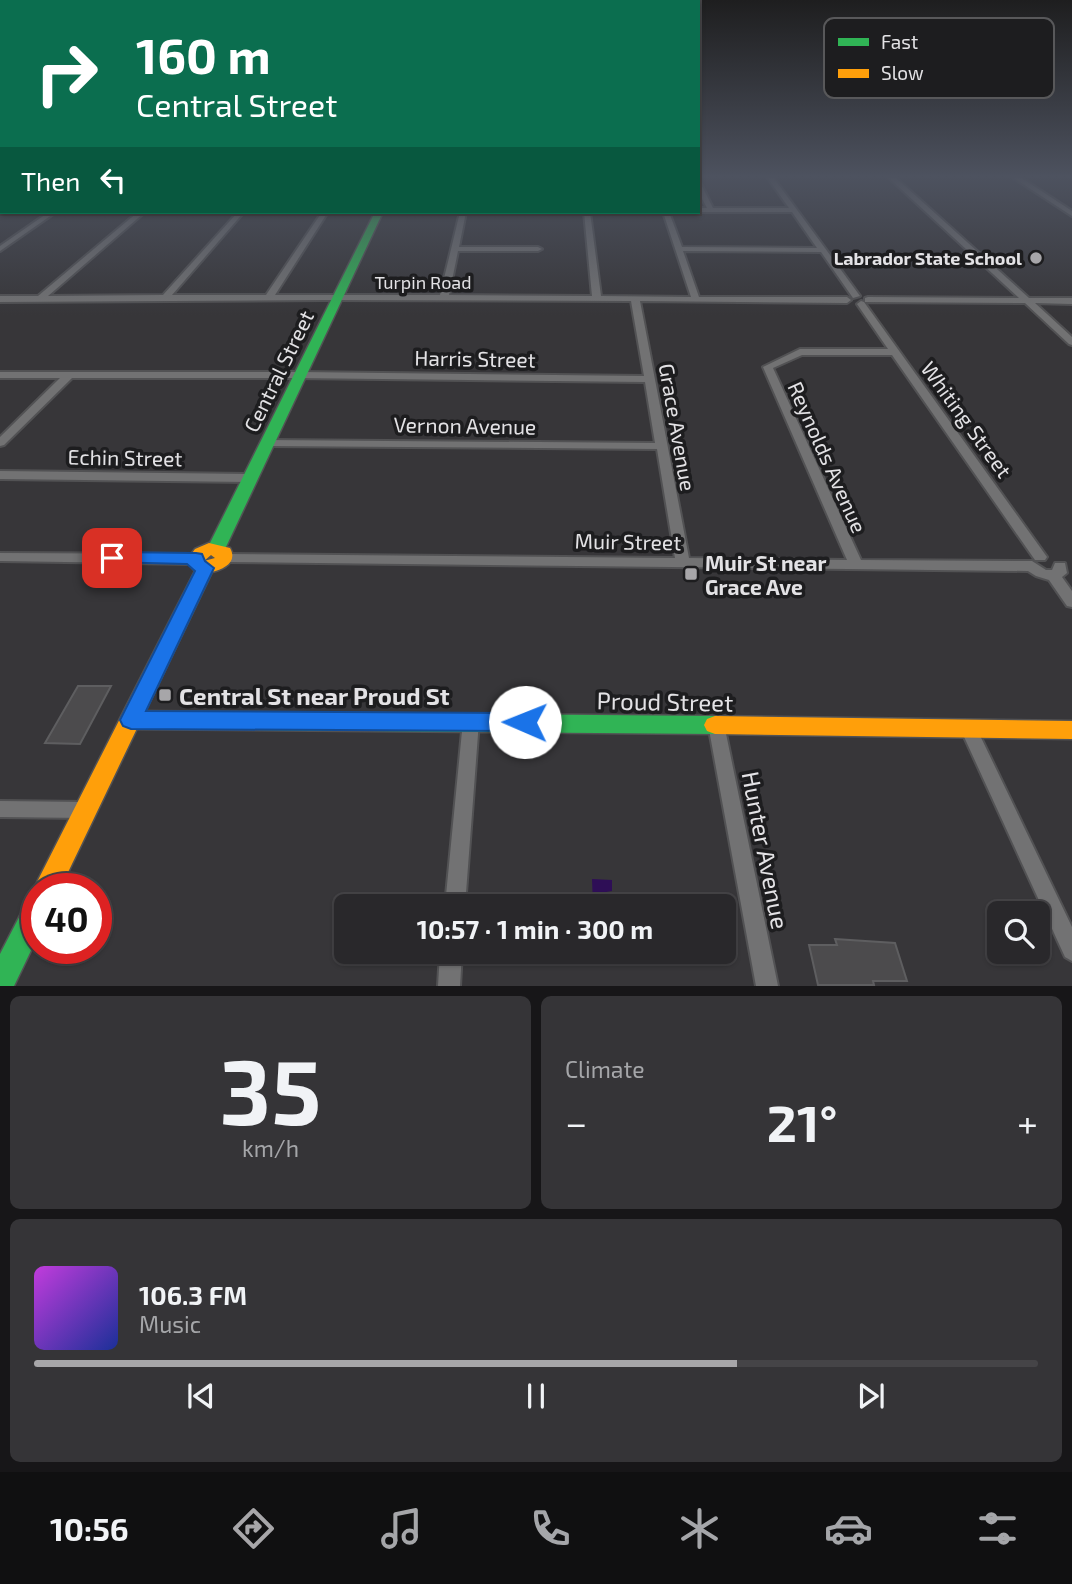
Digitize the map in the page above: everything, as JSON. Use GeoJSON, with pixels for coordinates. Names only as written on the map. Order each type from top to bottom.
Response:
{"type":"FeatureCollection","features":[{"type":"Feature","properties":{"kind":"main road","name":"Central Street"},"geometry":{"type":"LineString","coordinates":[[220,554],[249,478],[374,223]]}},
{"type":"Feature","properties":{"kind":"main road"},"geometry":{"type":"LineString","coordinates":[[55,873],[131,720],[205,551],[220,554]]}},
{"type":"Feature","properties":{"kind":"main road","name":"Proud Street"},"geometry":{"type":"LineString","coordinates":[[131,720],[471,721],[1072,730]]}},
{"type":"Feature","properties":{"kind":"main road"},"geometry":{"type":"LineString","coordinates":[[0,984],[21,941]]}},
{"type":"Feature","properties":{"kind":"street"},"geometry":{"type":"LineString","coordinates":[[0,249],[37,223]]}},
{"type":"Feature","properties":{"kind":"street"},"geometry":{"type":"LineString","coordinates":[[40,299],[129,223]]}},
{"type":"Feature","properties":{"kind":"street"},"geometry":{"type":"LineString","coordinates":[[165,298],[231,223]]}},
{"type":"Feature","properties":{"kind":"street"},"geometry":{"type":"LineString","coordinates":[[270,297],[318,223]]}},
{"type":"Feature","properties":{"kind":"street"},"geometry":{"type":"LineString","coordinates":[[444,298],[461,223]]}},
{"type":"Feature","properties":{"kind":"street"},"geometry":{"type":"LineString","coordinates":[[588,223],[597,299]]}},
{"type":"Feature","properties":{"kind":"street"},"geometry":{"type":"LineString","coordinates":[[670,223],[695,300]]}},
{"type":"Feature","properties":{"kind":"street","name":"Whiting Street"},"geometry":{"type":"LineString","coordinates":[[803,223],[1036,561]]}},
{"type":"Feature","properties":{"kind":"street"},"geometry":{"type":"LineString","coordinates":[[942,223],[1072,335]]}},
{"type":"Feature","properties":{"kind":"street"},"geometry":{"type":"LineString","coordinates":[[456,249],[538,249]]}},
{"type":"Feature","properties":{"kind":"street"},"geometry":{"type":"LineString","coordinates":[[679,249],[822,250]]}},
{"type":"Feature","properties":{"kind":"street","name":"Turpin Road"},"geometry":{"type":"LineString","coordinates":[[0,299],[337,297],[1072,301]]}},
{"type":"Feature","properties":{"kind":"street","name":"Grace Avenue"},"geometry":{"type":"LineString","coordinates":[[635,299],[683,563]]}},
{"type":"Feature","properties":{"kind":"street"},"geometry":{"type":"LineString","coordinates":[[1029,300],[1072,342]]}},
{"type":"Feature","properties":{"kind":"street","name":"Reynolds Avenue"},"geometry":{"type":"LineString","coordinates":[[856,564],[768,368],[800,352],[894,352]]}},
{"type":"Feature","properties":{"kind":"street","name":"Harris Street"},"geometry":{"type":"LineString","coordinates":[[0,375],[650,379]]}},
{"type":"Feature","properties":{"kind":"street"},"geometry":{"type":"LineString","coordinates":[[0,443],[68,376]]}},
{"type":"Feature","properties":{"kind":"street","name":"Vernon Avenue"},"geometry":{"type":"LineString","coordinates":[[267,443],[662,446]]}},
{"type":"Feature","properties":{"kind":"street","name":"Echin Street"},"geometry":{"type":"LineString","coordinates":[[0,475],[249,478]]}},
{"type":"Feature","properties":{"kind":"street","name":"Muir Street"},"geometry":{"type":"LineString","coordinates":[[220,554],[683,563],[1036,561]]}},
{"type":"Feature","properties":{"kind":"street"},"geometry":{"type":"LineString","coordinates":[[0,557],[201,563]]}},
{"type":"Feature","properties":{"kind":"street"},"geometry":{"type":"LineString","coordinates":[[1036,561],[1039,572],[1062,569],[1072,602]]}},
{"type":"Feature","properties":{"kind":"street"},"geometry":{"type":"LineString","coordinates":[[456,894],[471,721]]}},
{"type":"Feature","properties":{"kind":"street","name":"Hunter Avenue"},"geometry":{"type":"LineString","coordinates":[[716,724],[767,985]]}},
{"type":"Feature","properties":{"kind":"street"},"geometry":{"type":"LineString","coordinates":[[968,728],[1072,950]]}},
{"type":"Feature","properties":{"kind":"street"},"geometry":{"type":"LineString","coordinates":[[0,809],[85,810]]}},
{"type":"Feature","properties":{"kind":"street"},"geometry":{"type":"LineString","coordinates":[[449,985],[450,964]]}},
{"type":"Feature","properties":{"kind":"shaded area"},"geometry":{"type":"Polygon","coordinates":[[[592,879],[612,880],[612,891],[593,894],[592,879]]]}},
{"type":"Feature","properties":{"kind":"building"},"geometry":{"type":"Polygon","coordinates":[[[78,686],[111,686],[80,744],[45,743],[78,686]]]}},
{"type":"Feature","properties":{"kind":"building"},"geometry":{"type":"Polygon","coordinates":[[[835,939],[895,943],[907,981],[873,981],[874,985],[818,985],[809,945],[837,945],[835,939]]]}},
{"type":"Feature","properties":{"kind":"traffic: fast"},"geometry":{"type":"LineString","coordinates":[[216,549],[374,223]]}},
{"type":"Feature","properties":{"kind":"traffic: fast"},"geometry":{"type":"LineString","coordinates":[[131,720],[715,725]]}},
{"type":"Feature","properties":{"kind":"traffic: fast"},"geometry":{"type":"LineString","coordinates":[[0,984],[21,941]]}},
{"type":"Feature","properties":{"kind":"traffic: slow"},"geometry":{"type":"LineString","coordinates":[[209,549],[224,552],[223,561],[210,567],[198,566],[195,561],[201,553],[209,549]]}},
{"type":"Feature","properties":{"kind":"traffic: slow"},"geometry":{"type":"LineString","coordinates":[[55,873],[205,568]]}},
{"type":"Feature","properties":{"kind":"traffic: slow"},"geometry":{"type":"LineString","coordinates":[[715,725],[1072,730]]}},
{"type":"Feature","properties":{"kind":"place","name":"Labrador State School"},"geometry":{"type":"Point","coordinates":[1036,258]}},
{"type":"Feature","properties":{"kind":"place","name":"Muir St near Grace Ave"},"geometry":{"type":"Point","coordinates":[691,574]}},
{"type":"Feature","properties":{"kind":"place","name":"Central St near Proud St"},"geometry":{"type":"Point","coordinates":[165,695]}},
{"type":"Feature","properties":{"kind":"route"},"geometry":{"type":"LineString","coordinates":[[112,558],[196,559],[198,566],[205,568],[131,720],[525,722]]}}]}
